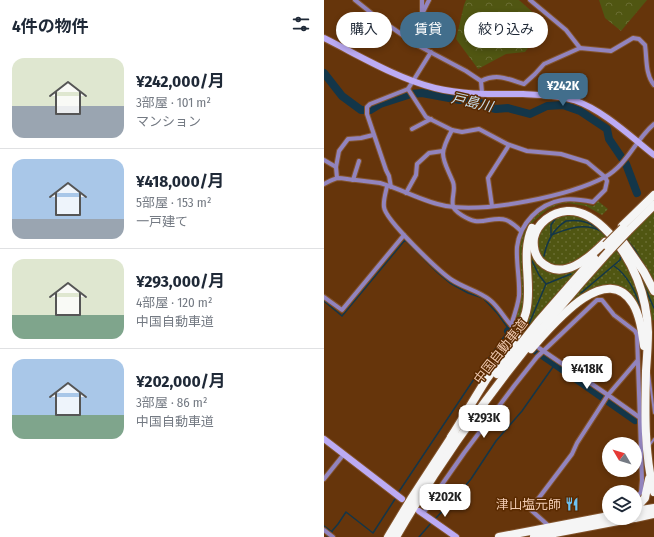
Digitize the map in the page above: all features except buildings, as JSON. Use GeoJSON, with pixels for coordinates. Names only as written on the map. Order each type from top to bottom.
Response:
{"type":"FeatureCollection","features":[{"type":"Feature","properties":{"kind":"highway","name":"中国自動車道"},"geometry":{"type":"LineString","coordinates":[[388,537],[411,498],[451,437],[529,333],[580,273],[624,229],[654,195]]}},
{"type":"Feature","properties":{"kind":"highway","name":"中国自動車道"},"geometry":{"type":"LineString","coordinates":[[624,229],[654,205]]}},
{"type":"Feature","properties":{"kind":"highway"},"geometry":{"type":"LineString","coordinates":[[451,437],[478,393],[512,343],[521,326],[529,296],[527,257],[528,240],[534,225],[546,213],[556,208],[572,206],[583,208],[598,216],[624,243],[641,267],[654,290]]}},
{"type":"Feature","properties":{"kind":"highway"},"geometry":{"type":"LineString","coordinates":[[607,246],[576,266],[560,269],[550,268],[539,260],[535,252],[534,243],[536,233],[545,221],[553,215],[563,212],[577,212],[587,215],[606,230],[628,259],[644,300],[647,322],[646,411],[648,448],[654,492]]}},
{"type":"Feature","properties":{"kind":"highway","name":"中国自動車道"},"geometry":{"type":"LineString","coordinates":[[396,537],[435,474],[488,396],[607,246]]}},
{"type":"Feature","properties":{"kind":"highway"},"geometry":{"type":"LineString","coordinates":[[488,396],[501,387],[529,351],[568,312],[588,295],[604,289],[619,291],[628,297],[634,305],[640,323],[647,363]]}},
{"type":"Feature","properties":{"kind":"highway"},"geometry":{"type":"LineString","coordinates":[[642,502],[645,498],[649,485],[651,466]]}},
{"type":"Feature","properties":{"kind":"highway"},"geometry":{"type":"LineString","coordinates":[[642,509],[654,508]]}},
{"type":"Feature","properties":{"kind":"highway"},"geometry":{"type":"LineString","coordinates":[[642,517],[654,514]]}},
{"type":"Feature","properties":{"kind":"highway"},"geometry":{"type":"LineString","coordinates":[[565,531],[602,518]]}},
{"type":"Feature","properties":{"kind":"highway"},"geometry":{"type":"LineString","coordinates":[[499,537],[552,530],[565,531],[602,523]]}},
{"type":"Feature","properties":{"kind":"highway"},"geometry":{"type":"LineString","coordinates":[[534,537],[552,530]]}},
{"type":"Feature","properties":{"kind":"street"},"geometry":{"type":"LineString","coordinates":[[356,0],[400,33]]}},
{"type":"Feature","properties":{"kind":"street"},"geometry":{"type":"LineString","coordinates":[[422,0],[422,12]]}},
{"type":"Feature","properties":{"kind":"street"},"geometry":{"type":"LineString","coordinates":[[423,12],[429,0]]}},
{"type":"Feature","properties":{"kind":"street"},"geometry":{"type":"LineString","coordinates":[[530,0],[566,30],[580,48]]}},
{"type":"Feature","properties":{"kind":"street"},"geometry":{"type":"LineString","coordinates":[[324,38],[399,75],[435,88],[458,92],[550,95],[574,100],[602,115],[654,155]]}},
{"type":"Feature","properties":{"kind":"street"},"geometry":{"type":"LineString","coordinates":[[481,81],[498,76],[524,84],[544,64],[580,48],[611,50],[634,38],[638,38],[646,45],[647,70],[654,85]]}},
{"type":"Feature","properties":{"kind":"street"},"geometry":{"type":"LineString","coordinates":[[423,48],[466,70],[481,81],[482,93]]}},
{"type":"Feature","properties":{"kind":"street"},"geometry":{"type":"LineString","coordinates":[[408,90],[426,117],[452,130],[462,132],[479,129],[509,145],[527,151],[561,154],[587,162],[605,177],[607,181],[605,190],[593,202],[563,200],[549,204],[535,213],[521,230],[517,246],[519,297],[512,326],[490,300],[480,293],[466,288],[442,272],[404,235],[388,216],[384,208],[389,186],[389,176],[373,135],[367,109],[370,104],[408,90],[430,52]]}},
{"type":"Feature","properties":{"kind":"street"},"geometry":{"type":"LineString","coordinates":[[412,129],[430,119]]}},
{"type":"Feature","properties":{"kind":"street"},"geometry":{"type":"LineString","coordinates":[[324,184],[337,178],[371,182],[389,186],[432,203],[453,206],[481,207],[515,203],[570,190],[605,177],[626,160],[648,129],[654,124]]}},
{"type":"Feature","properties":{"kind":"street"},"geometry":{"type":"LineString","coordinates":[[452,130],[443,146],[443,156],[446,168],[454,186],[453,206],[458,213],[476,221],[494,219],[506,220],[521,230]]}},
{"type":"Feature","properties":{"kind":"street"},"geometry":{"type":"LineString","coordinates":[[337,178],[336,167],[339,151],[348,139],[373,135]]}},
{"type":"Feature","properties":{"kind":"street"},"geometry":{"type":"LineString","coordinates":[[492,206],[488,178],[509,145]]}},
{"type":"Feature","properties":{"kind":"street"},"geometry":{"type":"LineString","coordinates":[[406,193],[416,174],[417,164],[429,153],[443,151]]}},
{"type":"Feature","properties":{"kind":"street"},"geometry":{"type":"LineString","coordinates":[[324,160],[336,167]]}},
{"type":"Feature","properties":{"kind":"street"},"geometry":{"type":"LineString","coordinates":[[353,180],[359,161]]}},
{"type":"Feature","properties":{"kind":"street"},"geometry":{"type":"LineString","coordinates":[[324,297],[342,310],[404,235]]}},
{"type":"Feature","properties":{"kind":"street"},"geometry":{"type":"LineString","coordinates":[[456,537],[421,513],[514,386],[544,351],[593,302],[599,300],[614,315],[635,331],[637,335],[642,485]]}},
{"type":"Feature","properties":{"kind":"street"},"geometry":{"type":"LineString","coordinates":[[539,348],[608,394],[639,417]]}},
{"type":"Feature","properties":{"kind":"street"},"geometry":{"type":"LineString","coordinates":[[552,530],[531,510],[532,507],[572,454],[577,443],[608,394],[638,360]]}},
{"type":"Feature","properties":{"kind":"street"},"geometry":{"type":"LineString","coordinates":[[324,439],[402,499]]}},
{"type":"Feature","properties":{"kind":"street"},"geometry":{"type":"LineString","coordinates":[[324,479],[344,454]]}},
{"type":"Feature","properties":{"kind":"street"},"geometry":{"type":"LineString","coordinates":[[324,530],[332,537]]}},
{"type":"Feature","properties":{"kind":"lane"},"geometry":{"type":"LineString","coordinates":[[647,363],[654,413]]}},
{"type":"Feature","properties":{"kind":"lane"},"geometry":{"type":"LineString","coordinates":[[648,448],[654,439]]}},
{"type":"Feature","properties":{"kind":"green space"},"geometry":{"type":"Polygon","coordinates":[[[466,0],[519,0],[532,12],[464,12],[464,48],[528,48],[525,52],[506,54],[478,69],[456,39],[466,0]]]}},
{"type":"Feature","properties":{"kind":"green space"},"geometry":{"type":"Polygon","coordinates":[[[599,0],[647,0],[621,31],[605,18],[599,0]]]}},
{"type":"Feature","properties":{"kind":"green space"},"geometry":{"type":"Polygon","coordinates":[[[598,201],[608,209],[602,215],[586,206],[568,203],[560,204],[548,209],[531,225],[526,302],[517,329],[514,325],[521,299],[520,242],[528,225],[534,217],[549,206],[558,203],[571,202],[593,206],[598,201]]]}},
{"type":"Feature","properties":{"kind":"green space"},"geometry":{"type":"Polygon","coordinates":[[[654,211],[654,285],[625,241],[654,211]]]}},
{"type":"Feature","properties":{"kind":"green space"},"geometry":{"type":"Polygon","coordinates":[[[570,214],[590,220],[607,235],[588,254],[574,263],[563,266],[553,265],[545,261],[540,254],[538,245],[539,236],[543,227],[552,219],[558,216],[570,214]]]}},
{"type":"Feature","properties":{"kind":"green space"},"geometry":{"type":"Polygon","coordinates":[[[530,247],[544,268],[585,263],[516,343],[524,326],[530,247]]]}},
{"type":"Feature","properties":{"kind":"green space"},"geometry":{"type":"Polygon","coordinates":[[[618,248],[624,257],[640,296],[645,324],[637,306],[627,292],[612,286],[603,286],[591,289],[536,340],[594,273],[618,248]]]}},
{"type":"Feature","properties":{"kind":"green space"},"geometry":{"type":"Polygon","coordinates":[[[630,256],[654,296],[654,320],[650,321],[630,256]]]}},
{"type":"Feature","properties":{"kind":"waterway","name":"戸島川"},"geometry":{"type":"LineString","coordinates":[[324,73],[342,96],[361,110],[370,110],[380,104],[411,94],[422,93],[460,100],[475,100],[488,107],[496,109],[508,108],[530,114],[547,106],[563,105],[580,111],[607,129],[609,139],[626,164],[637,193]]}},
{"type":"Feature","properties":{"kind":"waterway"},"geometry":{"type":"LineString","coordinates":[[551,235],[551,225],[556,218]]}},
{"type":"Feature","properties":{"kind":"waterway"},"geometry":{"type":"LineString","coordinates":[[544,256],[551,236],[561,224],[566,221],[583,221],[596,227],[605,235]]}},
{"type":"Feature","properties":{"kind":"waterway"},"geometry":{"type":"LineString","coordinates":[[551,235],[576,227],[588,227],[601,231]]}},
{"type":"Feature","properties":{"kind":"waterway"},"geometry":{"type":"LineString","coordinates":[[324,301],[342,316],[405,240],[450,283],[468,293],[483,298],[498,314],[508,328],[508,331],[398,493]]}},
{"type":"Feature","properties":{"kind":"waterway"},"geometry":{"type":"LineString","coordinates":[[627,240],[635,250],[654,282]]}},
{"type":"Feature","properties":{"kind":"waterway"},"geometry":{"type":"LineString","coordinates":[[581,293],[620,260],[621,256],[617,250]]}},
{"type":"Feature","properties":{"kind":"waterway"},"geometry":{"type":"LineString","coordinates":[[532,261],[539,275],[546,284]]}},
{"type":"Feature","properties":{"kind":"waterway"},"geometry":{"type":"LineString","coordinates":[[614,266],[624,275],[632,286],[642,312]]}},
{"type":"Feature","properties":{"kind":"waterway"},"geometry":{"type":"LineString","coordinates":[[637,270],[654,308]]}},
{"type":"Feature","properties":{"kind":"waterway"},"geometry":{"type":"LineString","coordinates":[[529,324],[546,284],[571,274]]}},
{"type":"Feature","properties":{"kind":"waterway"},"geometry":{"type":"LineString","coordinates":[[508,331],[635,420]]}},
{"type":"Feature","properties":{"kind":"waterway"},"geometry":{"type":"LineString","coordinates":[[435,519],[471,479],[496,441],[522,411],[555,364]]}},
{"type":"Feature","properties":{"kind":"waterway"},"geometry":{"type":"LineString","coordinates":[[327,537],[346,512],[373,533],[397,496]]}},
{"type":"Feature","properties":{"kind":"waterway"},"geometry":{"type":"LineString","coordinates":[[419,537],[432,522]]}},
{"type":"Feature","properties":{"kind":"waterway"},"geometry":{"type":"LineString","coordinates":[[324,526],[332,532]]}},
{"type":"Feature","properties":{"kind":"place","name":"津山塩元師"},"geometry":{"type":"Point","coordinates":[572,504]}}]}
